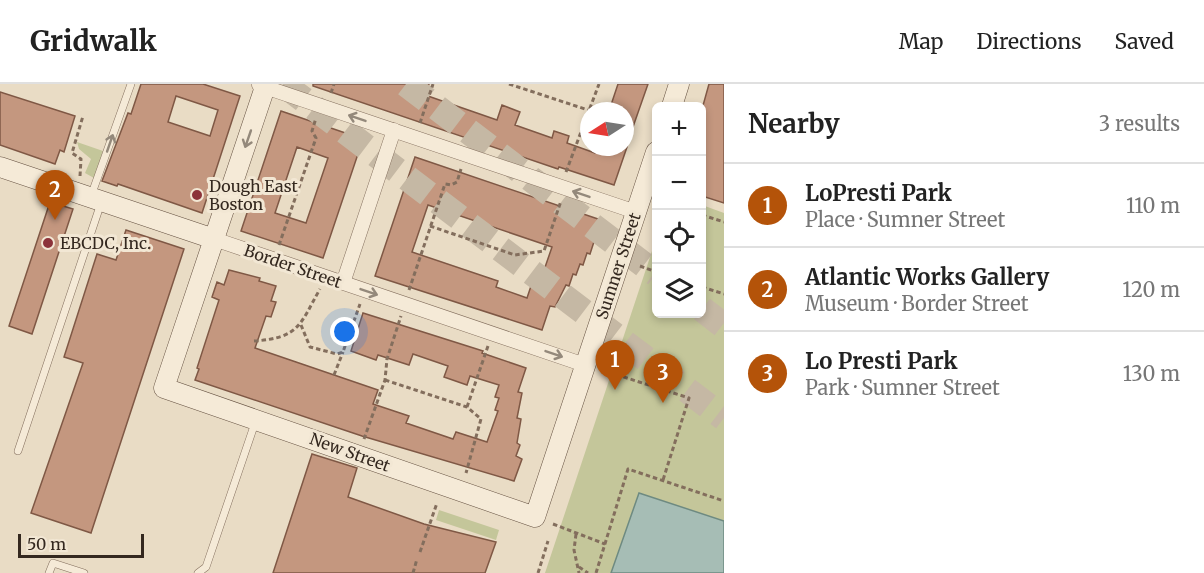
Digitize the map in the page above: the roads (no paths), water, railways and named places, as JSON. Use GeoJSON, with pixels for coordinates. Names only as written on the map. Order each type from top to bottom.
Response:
{"type":"FeatureCollection","features":[{"type":"Feature","properties":{"kind":"street"},"geometry":{"type":"LineString","coordinates":[[673,102],[679,84]]}},
{"type":"Feature","properties":{"kind":"street"},"geometry":{"type":"LineString","coordinates":[[214,239],[263,85],[636,212]]}},
{"type":"Feature","properties":{"kind":"street"},"geometry":{"type":"LineString","coordinates":[[343,283],[394,130]]}},
{"type":"Feature","properties":{"kind":"street","name":"Sumner Street"},"geometry":{"type":"LineString","coordinates":[[544,520],[585,365],[656,156]]}},
{"type":"Feature","properties":{"kind":"street","name":"Border Street"},"geometry":{"type":"LineString","coordinates":[[0,167],[585,365]]}},
{"type":"Feature","properties":{"kind":"street","name":"New Street"},"geometry":{"type":"LineString","coordinates":[[214,239],[164,388],[544,520]]}},
{"type":"Feature","properties":{"kind":"lane"},"geometry":{"type":"LineString","coordinates":[[18,451],[131,84]]}},
{"type":"Feature","properties":{"kind":"lane"},"geometry":{"type":"LineString","coordinates":[[198,573],[206,567],[256,419]]}},
{"type":"Feature","properties":{"kind":"lane"},"geometry":{"type":"LineString","coordinates":[[49,573],[53,563],[84,573]]}},
{"type":"Feature","properties":{"kind":"water"},"geometry":{"type":"Polygon","coordinates":[[[639,493],[724,521],[724,573],[611,573],[639,493]]]}},
{"type":"Feature","properties":{"kind":"tunnel"},"geometry":{"type":"LineString","coordinates":[[283,84],[724,418]]}},
{"type":"Feature","properties":{"kind":"tunnel"},"geometry":{"type":"LineString","coordinates":[[406,84],[652,271]]}},
{"type":"Feature","properties":{"kind":"tunnel"},"geometry":{"type":"LineString","coordinates":[[706,312],[724,326]]}},
{"type":"Feature","properties":{"kind":"place","name":"Dough East Boston"},"geometry":{"type":"Point","coordinates":[197,195]}},
{"type":"Feature","properties":{"kind":"place","name":"Atlantic Works Gallery"},"geometry":{"type":"Point","coordinates":[55,220]}},
{"type":"Feature","properties":{"kind":"place","name":"EBCDC, Inc."},"geometry":{"type":"Point","coordinates":[48,243]}},
{"type":"Feature","properties":{"kind":"place","name":"LoPresti Park"},"geometry":{"type":"Point","coordinates":[615,390]}},
{"type":"Feature","properties":{"kind":"place","name":"Lo Presti Park"},"geometry":{"type":"Point","coordinates":[663,403]}}]}
